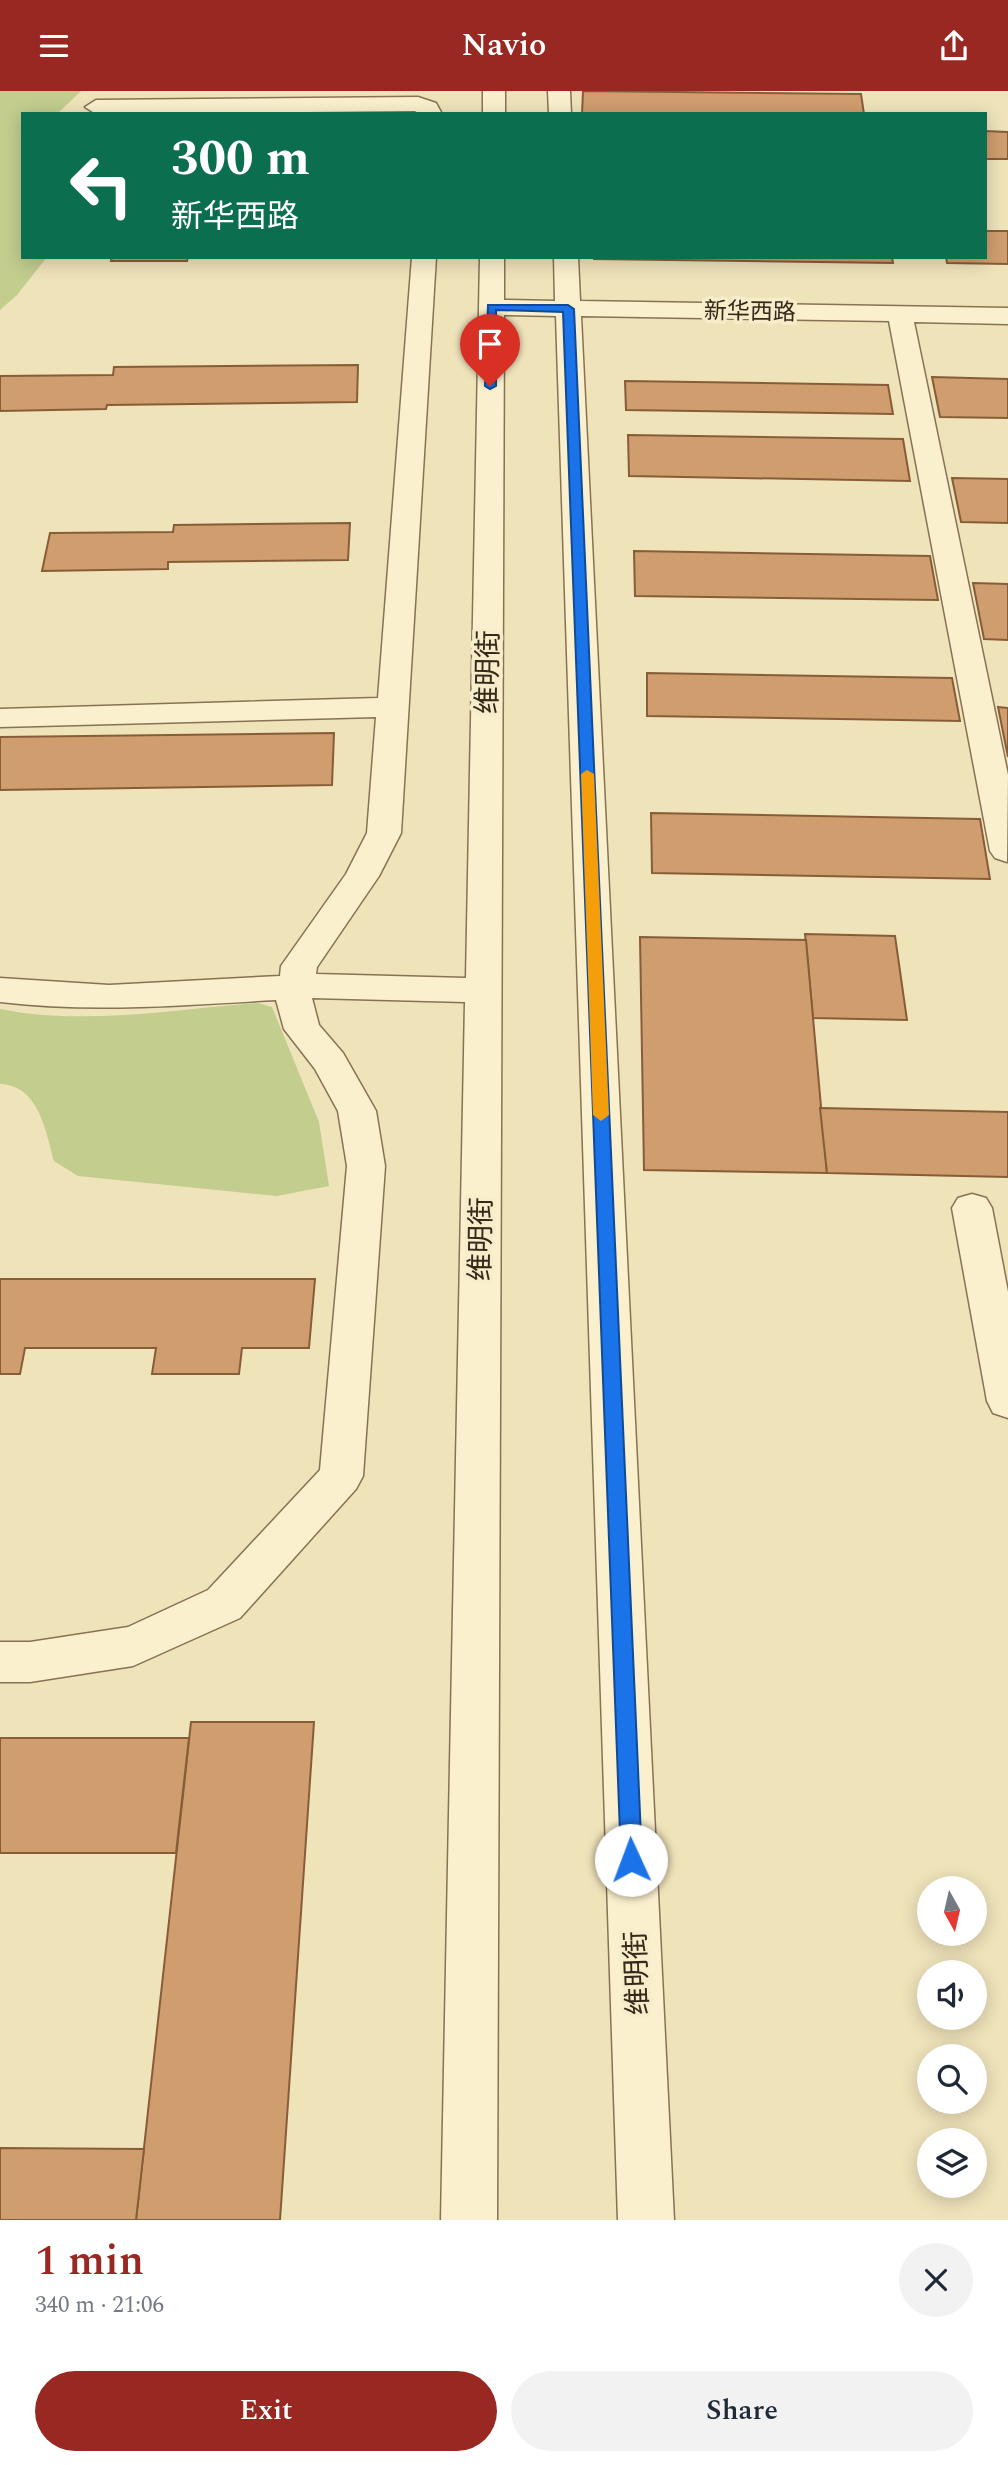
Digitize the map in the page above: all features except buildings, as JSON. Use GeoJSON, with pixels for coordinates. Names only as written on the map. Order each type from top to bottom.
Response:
{"type":"FeatureCollection","features":[{"type":"Feature","properties":{"kind":"street"},"geometry":{"type":"LineString","coordinates":[[494,91],[494,112]]}},
{"type":"Feature","properties":{"kind":"street"},"geometry":{"type":"LineString","coordinates":[[559,91],[560,112]]}},
{"type":"Feature","properties":{"kind":"street"},"geometry":{"type":"LineString","coordinates":[[96,107],[418,104],[428,108],[430,112]]}},
{"type":"Feature","properties":{"kind":"street"},"geometry":{"type":"LineString","coordinates":[[0,1663],[30,1662],[133,1646],[224,1604],[341,1476],[366,1166],[357,1111],[330,1062],[302,1029],[294,998],[299,966],[362,876],[384,833],[424,259]]}},
{"type":"Feature","properties":{"kind":"street","name":"维明街"},"geometry":{"type":"LineString","coordinates":[[469,2220],[492,259]]}},
{"type":"Feature","properties":{"kind":"street","name":"维明街"},"geometry":{"type":"LineString","coordinates":[[566,259],[646,2220]]}},
{"type":"Feature","properties":{"kind":"street","name":"新华西路"},"geometry":{"type":"LineString","coordinates":[[491,307],[1008,316]]}},
{"type":"Feature","properties":{"kind":"street"},"geometry":{"type":"LineString","coordinates":[[900,314],[1007,852]]}},
{"type":"Feature","properties":{"kind":"street"},"geometry":{"type":"LineString","coordinates":[[0,718],[394,707]]}},
{"type":"Feature","properties":{"kind":"street"},"geometry":{"type":"LineString","coordinates":[[0,990],[35,996],[111,996],[295,986],[482,991]]}},
{"type":"Feature","properties":{"kind":"street"},"geometry":{"type":"LineString","coordinates":[[972,1208],[1008,1401]]}},
{"type":"Feature","properties":{"kind":"green space"},"geometry":{"type":"Polygon","coordinates":[[[0,91],[81,91],[59,112],[21,112],[21,259],[45,259],[17,295],[0,310],[0,91]]]}},
{"type":"Feature","properties":{"kind":"green space"},"geometry":{"type":"Polygon","coordinates":[[[258,1003],[272,1007],[319,1122],[329,1186],[277,1196],[78,1176],[54,1161],[44,1124],[32,1101],[24,1092],[13,1086],[0,1084],[0,1009],[32,1014],[96,1016],[258,1003]]]}},
{"type":"Feature","properties":{"kind":"slow traffic"},"geometry":{"type":"LineString","coordinates":[[587,774],[601,1115]]}},
{"type":"Feature","properties":{"kind":"route"},"geometry":{"type":"LineString","coordinates":[[490,386],[491,307],[568,309],[631,1860]]}}]}
